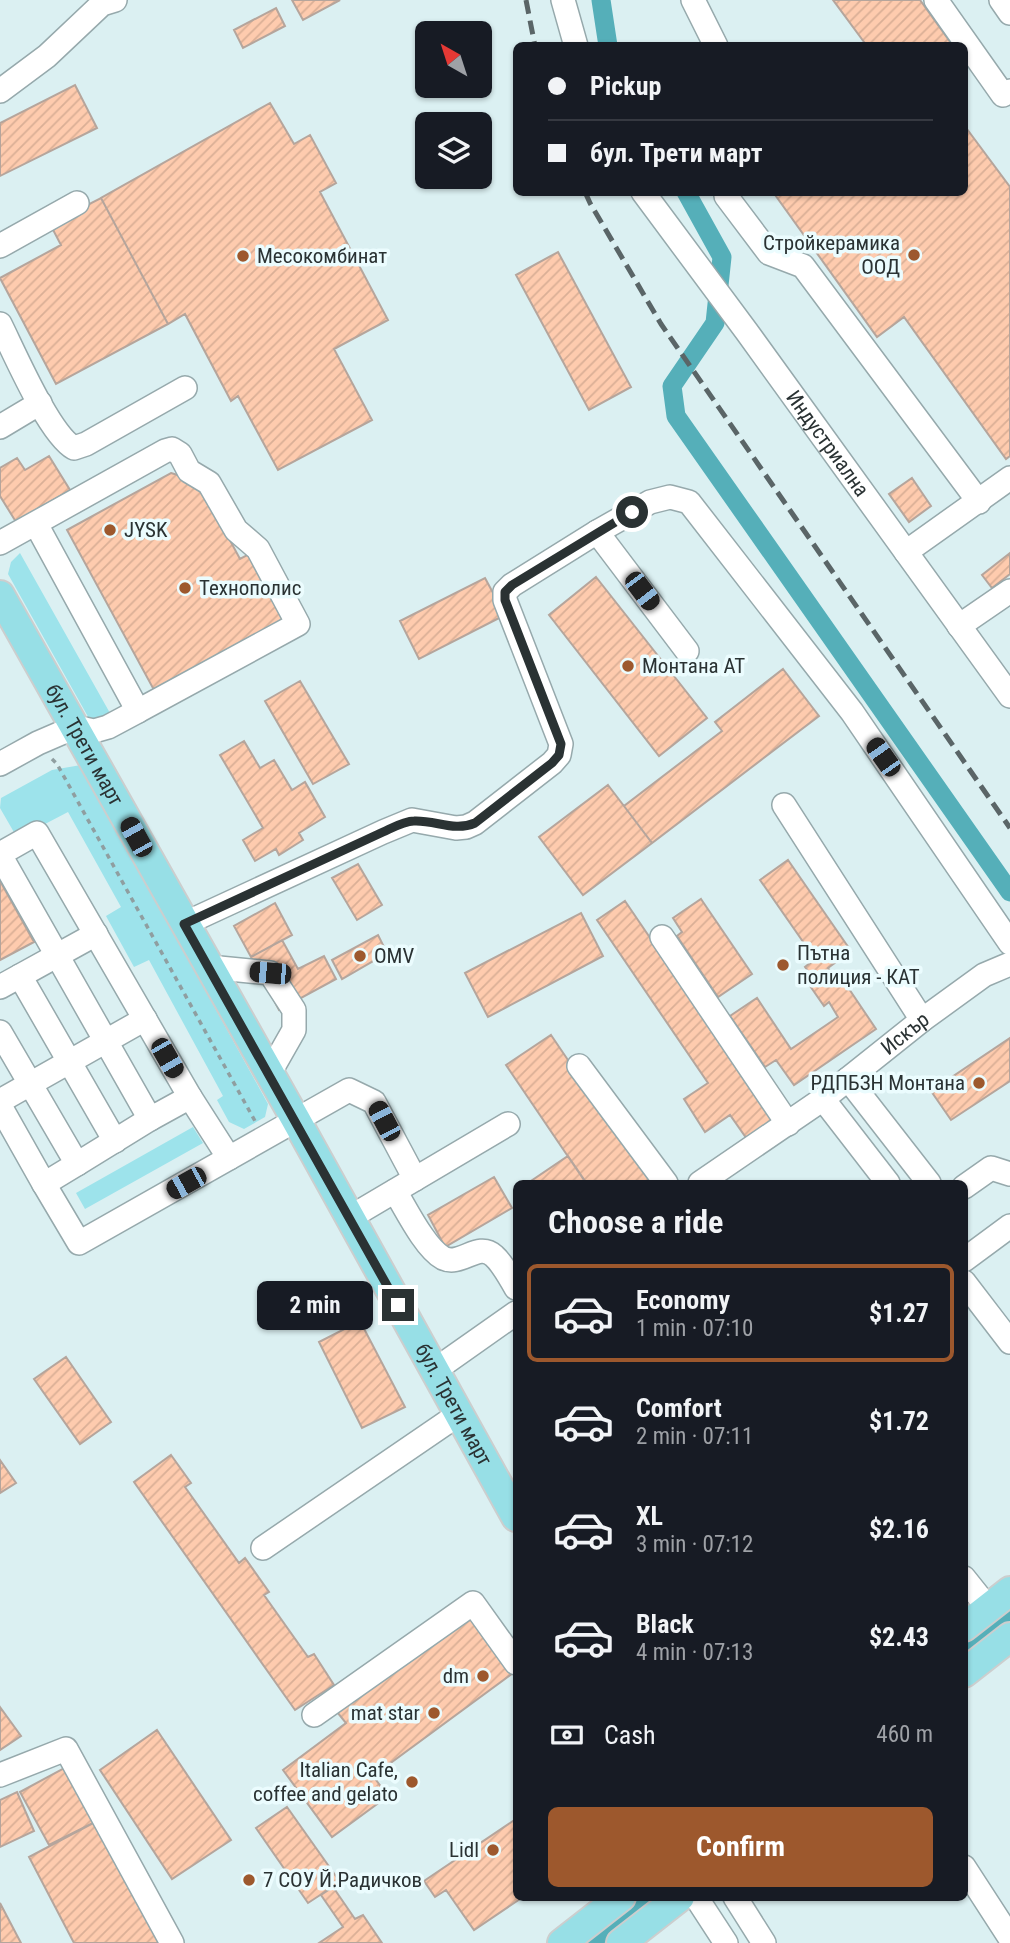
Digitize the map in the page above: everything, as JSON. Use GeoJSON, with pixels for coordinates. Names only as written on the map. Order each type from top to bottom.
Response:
{"type":"FeatureCollection","features":[{"type":"Feature","properties":{"kind":"main road","name":"бул. Трети март"},"geometry":{"type":"LineString","coordinates":[[0,595],[513,1512]]}},
{"type":"Feature","properties":{"kind":"main road"},"geometry":{"type":"LineString","coordinates":[[968,1624],[1010,1591]]}},
{"type":"Feature","properties":{"kind":"main road"},"geometry":{"type":"LineString","coordinates":[[968,1670],[1010,1637]]}},
{"type":"Feature","properties":{"kind":"main road"},"geometry":{"type":"LineString","coordinates":[[562,1943],[616,1901]]}},
{"type":"Feature","properties":{"kind":"main road"},"geometry":{"type":"LineString","coordinates":[[621,1943],[675,1901]]}},
{"type":"Feature","properties":{"kind":"street"},"geometry":{"type":"LineString","coordinates":[[563,0],[575,42]]}},
{"type":"Feature","properties":{"kind":"street"},"geometry":{"type":"LineString","coordinates":[[693,0],[714,42]]}},
{"type":"Feature","properties":{"kind":"street"},"geometry":{"type":"LineString","coordinates":[[1001,0],[1010,13]]}},
{"type":"Feature","properties":{"kind":"street"},"geometry":{"type":"LineString","coordinates":[[0,91],[47,56],[104,1]]}},
{"type":"Feature","properties":{"kind":"street"},"geometry":{"type":"LineString","coordinates":[[940,1],[967,42]]}},
{"type":"Feature","properties":{"kind":"street"},"geometry":{"type":"LineString","coordinates":[[968,43],[1003,95],[1010,91]]}},
{"type":"Feature","properties":{"kind":"street","name":"Индустриална"},"geometry":{"type":"LineString","coordinates":[[646,196],[1010,696]]}},
{"type":"Feature","properties":{"kind":"street"},"geometry":{"type":"LineString","coordinates":[[726,196],[769,253],[803,266],[979,502]]}},
{"type":"Feature","properties":{"kind":"street"},"geometry":{"type":"LineString","coordinates":[[0,246],[77,203]]}},
{"type":"Feature","properties":{"kind":"street"},"geometry":{"type":"LineString","coordinates":[[0,324],[40,403],[67,444],[74,448],[86,444],[185,388]]}},
{"type":"Feature","properties":{"kind":"street"},"geometry":{"type":"LineString","coordinates":[[0,427],[40,403]]}},
{"type":"Feature","properties":{"kind":"street"},"geometry":{"type":"LineString","coordinates":[[0,543],[164,451],[176,451],[189,471],[209,483],[236,530],[258,548],[298,621],[296,626],[101,729],[94,731],[75,727],[0,764]]}},
{"type":"Feature","properties":{"kind":"street"},"geometry":{"type":"LineString","coordinates":[[906,552],[1010,478]]}},
{"type":"Feature","properties":{"kind":"street"},"geometry":{"type":"LineString","coordinates":[[184,924],[412,820],[456,828],[466,827],[475,823],[552,763],[559,755],[561,744],[505,600],[505,592],[597,532],[650,502],[670,497],[689,502],[852,712],[1010,943]]}},
{"type":"Feature","properties":{"kind":"street"},"geometry":{"type":"LineString","coordinates":[[36,524],[138,710]]}},
{"type":"Feature","properties":{"kind":"street"},"geometry":{"type":"LineString","coordinates":[[597,532],[687,651]]}},
{"type":"Feature","properties":{"kind":"street"},"geometry":{"type":"LineString","coordinates":[[959,626],[1010,591]]}},
{"type":"Feature","properties":{"kind":"street"},"geometry":{"type":"LineString","coordinates":[[784,805],[922,1020]]}},
{"type":"Feature","properties":{"kind":"street"},"geometry":{"type":"LineString","coordinates":[[150,1119],[0,854],[37,833],[190,1097],[229,1158]]}},
{"type":"Feature","properties":{"kind":"street"},"geometry":{"type":"LineString","coordinates":[[96,934],[10,982],[69,1062],[115,1141]]}},
{"type":"Feature","properties":{"kind":"street"},"geometry":{"type":"LineString","coordinates":[[662,937],[788,1124]]}},
{"type":"Feature","properties":{"kind":"street","name":"Искър"},"geometry":{"type":"LineString","coordinates":[[704,1180],[824,1099],[922,1020],[984,975],[1010,964]]}},
{"type":"Feature","properties":{"kind":"street"},"geometry":{"type":"LineString","coordinates":[[209,967],[270,973],[294,1010],[294,1030],[269,1074]]}},
{"type":"Feature","properties":{"kind":"street"},"geometry":{"type":"LineString","coordinates":[[0,1101],[145,1019]]}},
{"type":"Feature","properties":{"kind":"street"},"geometry":{"type":"LineString","coordinates":[[0,1032],[77,1164]]}},
{"type":"Feature","properties":{"kind":"street"},"geometry":{"type":"LineString","coordinates":[[579,1066],[664,1180]]}},
{"type":"Feature","properties":{"kind":"street"},"geometry":{"type":"LineString","coordinates":[[848,1079],[927,1180]]}},
{"type":"Feature","properties":{"kind":"street"},"geometry":{"type":"LineString","coordinates":[[0,1106],[79,1243],[349,1090],[374,1102],[415,1179]]}},
{"type":"Feature","properties":{"kind":"street"},"geometry":{"type":"LineString","coordinates":[[44,1184],[190,1097]]}},
{"type":"Feature","properties":{"kind":"street"},"geometry":{"type":"LineString","coordinates":[[824,1099],[886,1180]]}},
{"type":"Feature","properties":{"kind":"street"},"geometry":{"type":"LineString","coordinates":[[349,1217],[508,1124]]}},
{"type":"Feature","properties":{"kind":"street"},"geometry":{"type":"LineString","coordinates":[[968,1184],[991,1168],[1010,1174]]}},
{"type":"Feature","properties":{"kind":"street"},"geometry":{"type":"LineString","coordinates":[[395,1191],[433,1251],[445,1259],[454,1260],[484,1250],[497,1258],[513,1283]]}},
{"type":"Feature","properties":{"kind":"street"},"geometry":{"type":"LineString","coordinates":[[968,1257],[1010,1226]]}},
{"type":"Feature","properties":{"kind":"street"},"geometry":{"type":"LineString","coordinates":[[968,1287],[1010,1342]]}},
{"type":"Feature","properties":{"kind":"street"},"geometry":{"type":"LineString","coordinates":[[435,1370],[513,1315]]}},
{"type":"Feature","properties":{"kind":"street"},"geometry":{"type":"LineString","coordinates":[[263,1548],[459,1414]]}},
{"type":"Feature","properties":{"kind":"street"},"geometry":{"type":"LineString","coordinates":[[968,1583],[988,1608]]}},
{"type":"Feature","properties":{"kind":"street"},"geometry":{"type":"LineString","coordinates":[[314,1715],[473,1603],[513,1659]]}},
{"type":"Feature","properties":{"kind":"street"},"geometry":{"type":"LineString","coordinates":[[0,1775],[66,1749],[172,1943]]}},
{"type":"Feature","properties":{"kind":"street"},"geometry":{"type":"LineString","coordinates":[[968,1873],[1010,1938]]}},
{"type":"Feature","properties":{"kind":"street"},"geometry":{"type":"LineString","coordinates":[[699,1901],[726,1943]]}},
{"type":"Feature","properties":{"kind":"street"},"geometry":{"type":"LineString","coordinates":[[738,1901],[764,1943]]}},
{"type":"Feature","properties":{"kind":"path"},"geometry":{"type":"LineString","coordinates":[[46,759],[54,760],[57,764],[264,1138]]}},
{"type":"Feature","properties":{"kind":"shaded area"},"geometry":{"type":"Polygon","coordinates":[[[20,553],[115,722],[91,722],[8,574],[11,562],[20,553]]]}},
{"type":"Feature","properties":{"kind":"shaded area"},"geometry":{"type":"Polygon","coordinates":[[[81,765],[268,1104],[265,1117],[244,1129],[229,1122],[217,1100],[223,1096],[149,960],[134,967],[106,916],[121,907],[68,812],[24,835],[15,834],[0,808],[1,798],[52,770],[81,765]]]}},
{"type":"Feature","properties":{"kind":"shaded area"},"geometry":{"type":"Polygon","coordinates":[[[193,1127],[203,1143],[85,1209],[76,1193],[193,1127]]]}},
{"type":"Feature","properties":{"kind":"building"},"geometry":{"type":"Polygon","coordinates":[[[292,0],[340,0],[303,20],[292,0]]]}},
{"type":"Feature","properties":{"kind":"building"},"geometry":{"type":"Polygon","coordinates":[[[833,0],[920,0],[950,42],[864,42],[833,0]]]}},
{"type":"Feature","properties":{"kind":"building"},"geometry":{"type":"Polygon","coordinates":[[[276,8],[285,26],[243,48],[234,30],[276,8]]]}},
{"type":"Feature","properties":{"kind":"building"},"geometry":{"type":"Polygon","coordinates":[[[75,85],[97,128],[0,176],[0,123],[75,85]]]}},
{"type":"Feature","properties":{"kind":"building","name":"Месокомбинат"},"geometry":{"type":"Polygon","coordinates":[[[270,103],[294,144],[310,135],[336,183],[320,192],[388,320],[334,349],[372,420],[278,470],[238,396],[231,401],[185,314],[168,324],[101,198],[270,103]]]}},
{"type":"Feature","properties":{"kind":"building","name":"Стройкерамика ООД"},"geometry":{"type":"Polygon","coordinates":[[[968,130],[1010,187],[1010,456],[1006,459],[904,317],[877,337],[776,196],[968,196],[968,130]]]}},
{"type":"Feature","properties":{"kind":"building"},"geometry":{"type":"Polygon","coordinates":[[[101,198],[168,324],[56,384],[0,278],[61,245],[50,224],[101,198]]]}},
{"type":"Feature","properties":{"kind":"building"},"geometry":{"type":"Polygon","coordinates":[[[558,252],[631,387],[589,410],[516,275],[558,252]]]}},
{"type":"Feature","properties":{"kind":"building"},"geometry":{"type":"Polygon","coordinates":[[[49,456],[70,490],[16,522],[0,496],[0,468],[17,458],[25,470],[49,456]]]}},
{"type":"Feature","properties":{"kind":"building","name":"Технополис"},"geometry":{"type":"Polygon","coordinates":[[[171,473],[198,481],[240,559],[253,552],[288,617],[154,690],[67,530],[171,473]]]}},
{"type":"Feature","properties":{"kind":"building"},"geometry":{"type":"Polygon","coordinates":[[[912,478],[931,506],[909,522],[889,494],[912,478]]]}},
{"type":"Feature","properties":{"kind":"building"},"geometry":{"type":"Polygon","coordinates":[[[1010,553],[1010,574],[992,588],[982,575],[1010,553]]]}},
{"type":"Feature","properties":{"kind":"building","name":"Монтана АТ"},"geometry":{"type":"Polygon","coordinates":[[[596,577],[707,718],[659,756],[549,615],[596,577]]]}},
{"type":"Feature","properties":{"kind":"building"},"geometry":{"type":"Polygon","coordinates":[[[485,578],[505,615],[419,659],[400,621],[485,578]]]}},
{"type":"Feature","properties":{"kind":"building"},"geometry":{"type":"Polygon","coordinates":[[[783,669],[819,716],[652,843],[624,806],[722,731],[715,722],[783,669]]]}},
{"type":"Feature","properties":{"kind":"building"},"geometry":{"type":"Polygon","coordinates":[[[300,681],[349,764],[313,784],[265,701],[300,681]]]}},
{"type":"Feature","properties":{"kind":"building"},"geometry":{"type":"Polygon","coordinates":[[[244,741],[260,768],[274,760],[292,790],[305,782],[325,817],[299,833],[303,840],[279,855],[276,849],[255,861],[243,840],[263,828],[220,755],[244,741]]]}},
{"type":"Feature","properties":{"kind":"building"},"geometry":{"type":"Polygon","coordinates":[[[608,785],[652,843],[583,895],[539,837],[608,785]]]}},
{"type":"Feature","properties":{"kind":"building"},"geometry":{"type":"Polygon","coordinates":[[[788,860],[851,951],[828,968],[834,977],[839,974],[876,1029],[794,1085],[776,1060],[765,1067],[730,1016],[757,998],[791,1049],[838,1017],[829,1002],[824,1006],[808,983],[814,979],[805,967],[815,959],[760,880],[788,860]]]}},
{"type":"Feature","properties":{"kind":"building"},"geometry":{"type":"Polygon","coordinates":[[[358,864],[382,905],[357,920],[332,878],[358,864]]]}},
{"type":"Feature","properties":{"kind":"building"},"geometry":{"type":"Polygon","coordinates":[[[0,881],[34,942],[0,960],[0,881]]]}},
{"type":"Feature","properties":{"kind":"building"},"geometry":{"type":"Polygon","coordinates":[[[701,899],[752,974],[718,997],[677,936],[682,932],[673,918],[701,899]]]}},
{"type":"Feature","properties":{"kind":"building"},"geometry":{"type":"Polygon","coordinates":[[[625,901],[774,1120],[747,1139],[730,1115],[705,1132],[684,1099],[708,1083],[597,920],[625,901]]]}},
{"type":"Feature","properties":{"kind":"building"},"geometry":{"type":"Polygon","coordinates":[[[275,903],[292,935],[251,957],[234,926],[275,903]]]}},
{"type":"Feature","properties":{"kind":"building"},"geometry":{"type":"Polygon","coordinates":[[[581,913],[603,956],[488,1017],[465,973],[581,913]]]}},
{"type":"Feature","properties":{"kind":"building","name":"OMV"},"geometry":{"type":"Polygon","coordinates":[[[378,935],[387,953],[342,979],[332,960],[378,935]]]}},
{"type":"Feature","properties":{"kind":"building"},"geometry":{"type":"Polygon","coordinates":[[[282,940],[298,969],[324,956],[336,979],[279,1010],[251,957],[282,940]]]}},
{"type":"Feature","properties":{"kind":"building"},"geometry":{"type":"Polygon","coordinates":[[[551,1035],[649,1180],[584,1180],[506,1065],[551,1035]]]}},
{"type":"Feature","properties":{"kind":"building"},"geometry":{"type":"Polygon","coordinates":[[[1010,1038],[1010,1081],[951,1120],[931,1091],[1010,1038]]]}},
{"type":"Feature","properties":{"kind":"building"},"geometry":{"type":"Polygon","coordinates":[[[568,1156],[584,1180],[532,1180],[568,1156]]]}},
{"type":"Feature","properties":{"kind":"building"},"geometry":{"type":"Polygon","coordinates":[[[494,1177],[512,1208],[445,1247],[428,1215],[494,1177]]]}},
{"type":"Feature","properties":{"kind":"building"},"geometry":{"type":"Polygon","coordinates":[[[360,1321],[405,1407],[362,1428],[319,1342],[360,1321]]]}},
{"type":"Feature","properties":{"kind":"building"},"geometry":{"type":"Polygon","coordinates":[[[66,1357],[111,1422],[80,1444],[34,1379],[66,1357]]]}},
{"type":"Feature","properties":{"kind":"building"},"geometry":{"type":"Polygon","coordinates":[[[171,1455],[191,1483],[185,1487],[239,1563],[245,1558],[269,1592],[264,1595],[308,1657],[314,1654],[334,1685],[295,1710],[134,1482],[171,1455]]]}},
{"type":"Feature","properties":{"kind":"building"},"geometry":{"type":"Polygon","coordinates":[[[0,1460],[16,1483],[0,1493],[0,1460]]]}},
{"type":"Feature","properties":{"kind":"building"},"geometry":{"type":"Polygon","coordinates":[[[469,1615],[513,1673],[373,1776],[388,1796],[332,1837],[283,1770],[346,1723],[337,1712],[469,1615]]]}},
{"type":"Feature","properties":{"kind":"building"},"geometry":{"type":"Polygon","coordinates":[[[0,1707],[21,1736],[0,1750],[0,1707]]]}},
{"type":"Feature","properties":{"kind":"building"},"geometry":{"type":"Polygon","coordinates":[[[157,1730],[231,1840],[172,1879],[100,1770],[157,1730]]]}},
{"type":"Feature","properties":{"kind":"building"},"geometry":{"type":"Polygon","coordinates":[[[68,1766],[97,1821],[49,1845],[20,1792],[68,1766]]]}},
{"type":"Feature","properties":{"kind":"building"},"geometry":{"type":"Polygon","coordinates":[[[17,1792],[34,1831],[0,1847],[0,1800],[17,1792]]]}},
{"type":"Feature","properties":{"kind":"building"},"geometry":{"type":"Polygon","coordinates":[[[287,1807],[340,1882],[308,1903],[256,1828],[287,1807]]]}},
{"type":"Feature","properties":{"kind":"building"},"geometry":{"type":"Polygon","coordinates":[[[97,1821],[162,1943],[74,1943],[29,1857],[97,1821]]]}},
{"type":"Feature","properties":{"kind":"building","name":"Lidl"},"geometry":{"type":"Polygon","coordinates":[[[513,1821],[513,1901],[517,1901],[474,1930],[446,1890],[435,1897],[424,1881],[513,1821]]]}},
{"type":"Feature","properties":{"kind":"building"},"geometry":{"type":"Polygon","coordinates":[[[333,1887],[355,1919],[363,1915],[382,1943],[319,1943],[343,1927],[321,1895],[333,1887]]]}},
{"type":"Feature","properties":{"kind":"building"},"geometry":{"type":"Polygon","coordinates":[[[0,1903],[21,1943],[0,1943],[0,1903]]]}},
{"type":"Feature","properties":{"kind":"waterway"},"geometry":{"type":"LineString","coordinates":[[601,0],[607,42]]}},
{"type":"Feature","properties":{"kind":"waterway"},"geometry":{"type":"LineString","coordinates":[[688,196],[722,257],[715,323],[672,386],[676,416],[1010,892]]}},
{"type":"Feature","properties":{"kind":"waterway"},"geometry":{"type":"LineString","coordinates":[[968,1648],[1010,1615]]}},
{"type":"Feature","properties":{"kind":"waterway"},"geometry":{"type":"LineString","coordinates":[[589,1943],[643,1901]]}},
{"type":"Feature","properties":{"kind":"railway"},"geometry":{"type":"LineString","coordinates":[[526,0],[534,42]]}},
{"type":"Feature","properties":{"kind":"railway"},"geometry":{"type":"LineString","coordinates":[[587,196],[661,324],[1010,828]]}},
{"type":"Feature","properties":{"kind":"place","name":"Стройкерамика ООД"},"geometry":{"type":"Point","coordinates":[914,255]}},
{"type":"Feature","properties":{"kind":"place","name":"Месокомбинат"},"geometry":{"type":"Point","coordinates":[243,256]}},
{"type":"Feature","properties":{"kind":"place","name":"JYSK"},"geometry":{"type":"Point","coordinates":[110,530]}},
{"type":"Feature","properties":{"kind":"place","name":"Технополис"},"geometry":{"type":"Point","coordinates":[185,588]}},
{"type":"Feature","properties":{"kind":"place","name":"Монтана АТ"},"geometry":{"type":"Point","coordinates":[628,666]}},
{"type":"Feature","properties":{"kind":"place","name":"OMV"},"geometry":{"type":"Point","coordinates":[360,956]}},
{"type":"Feature","properties":{"kind":"place","name":"Пътна полиция - КАТ"},"geometry":{"type":"Point","coordinates":[783,965]}},
{"type":"Feature","properties":{"kind":"place","name":"РДПБЗН Монтана"},"geometry":{"type":"Point","coordinates":[979,1083]}},
{"type":"Feature","properties":{"kind":"place","name":"dm"},"geometry":{"type":"Point","coordinates":[483,1676]}},
{"type":"Feature","properties":{"kind":"place","name":"mat star"},"geometry":{"type":"Point","coordinates":[434,1713]}},
{"type":"Feature","properties":{"kind":"place","name":"Italian Cafe, coffee and gelato"},"geometry":{"type":"Point","coordinates":[412,1782]}},
{"type":"Feature","properties":{"kind":"place","name":"Lidl"},"geometry":{"type":"Point","coordinates":[493,1850]}},
{"type":"Feature","properties":{"kind":"place","name":"7 СОУ Й.Радичков"},"geometry":{"type":"Point","coordinates":[249,1880]}},
{"type":"Feature","properties":{"kind":"route"},"geometry":{"type":"LineString","coordinates":[[398,1305],[184,924],[412,820],[456,828],[466,827],[475,823],[552,763],[559,755],[561,744],[505,600],[505,592],[512,585],[632,512]]}}]}
